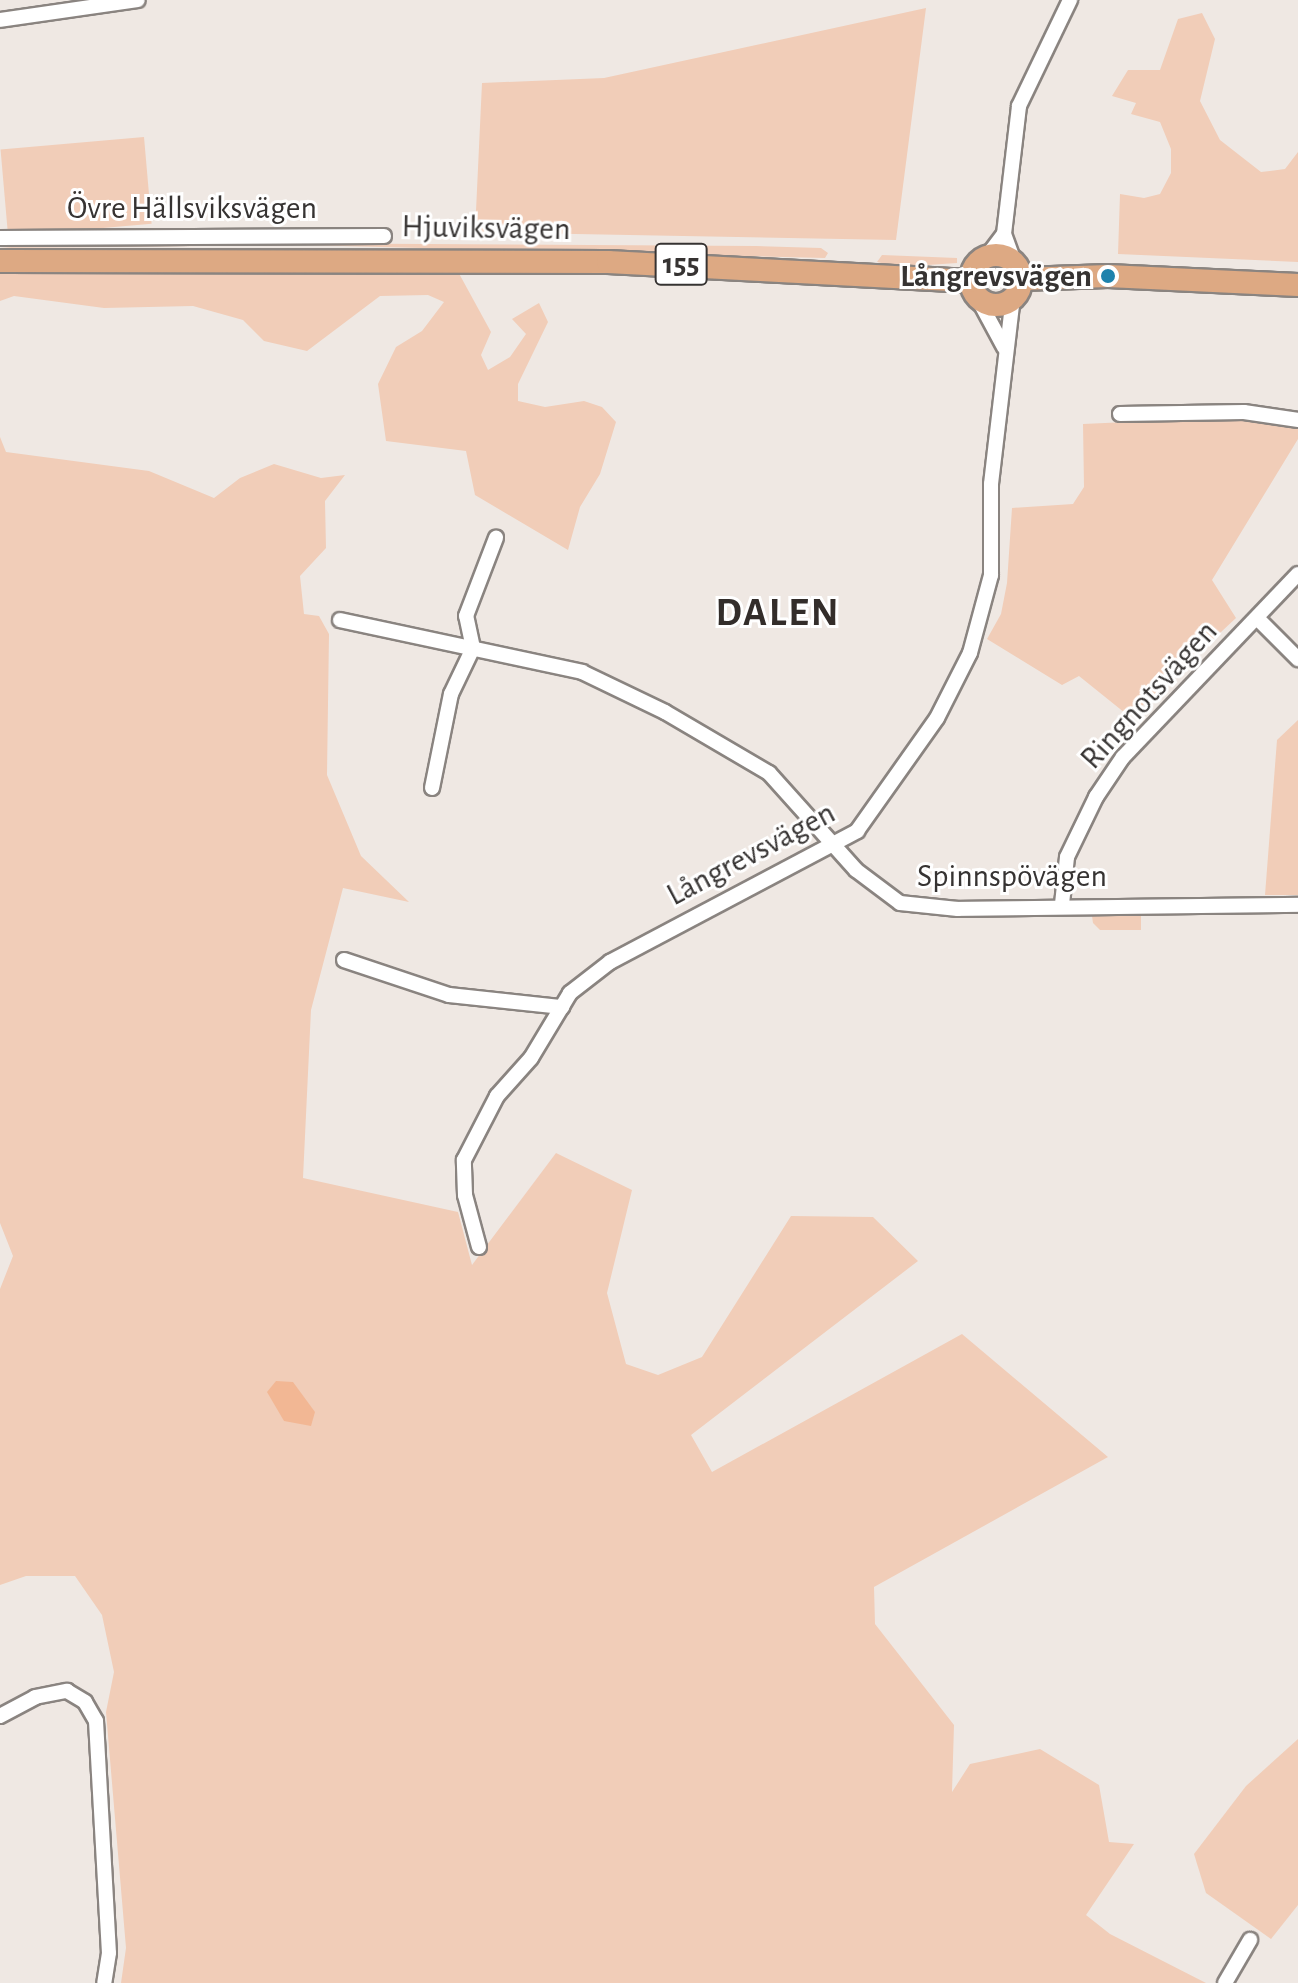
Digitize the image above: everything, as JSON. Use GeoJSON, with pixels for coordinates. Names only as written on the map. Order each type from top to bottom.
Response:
{"type":"FeatureCollection","features":[{"type":"Feature","properties":{"kind":"main road","name":"Hjuviksvägen"},"geometry":{"type":"LineString","coordinates":[[985,259],[1000,256],[1016,280]]}},
{"type":"Feature","properties":{"kind":"main road"},"geometry":{"type":"LineString","coordinates":[[974,290],[985,259]]}},
{"type":"Feature","properties":{"kind":"main road","name":"Hjuviksvägen"},"geometry":{"type":"LineString","coordinates":[[0,261],[608,262],[974,290],[993,304],[1016,280],[1108,276],[1298,285]]}},
{"type":"Feature","properties":{"kind":"street"},"geometry":{"type":"LineString","coordinates":[[0,20],[138,0]]}},
{"type":"Feature","properties":{"kind":"street"},"geometry":{"type":"LineString","coordinates":[[1016,280],[1004,234],[1019,106],[1070,0]]}},
{"type":"Feature","properties":{"kind":"street"},"geometry":{"type":"LineString","coordinates":[[985,259],[1004,234]]}},
{"type":"Feature","properties":{"kind":"street","name":"Övre Hällsviksvägen"},"geometry":{"type":"LineString","coordinates":[[0,238],[384,236]]}},
{"type":"Feature","properties":{"kind":"street","name":"Långrevsvägen"},"geometry":{"type":"LineString","coordinates":[[479,1247],[465,1195],[464,1160],[497,1096],[531,1058],[570,993],[610,962],[857,831],[909,762],[975,639],[991,575],[989,510],[1001,424],[1004,348],[1016,280]]}},
{"type":"Feature","properties":{"kind":"street"},"geometry":{"type":"LineString","coordinates":[[974,290],[1004,348]]}},
{"type":"Feature","properties":{"kind":"street"},"geometry":{"type":"LineString","coordinates":[[1120,414],[1244,412],[1298,420]]}},
{"type":"Feature","properties":{"kind":"street"},"geometry":{"type":"LineString","coordinates":[[432,788],[451,694],[473,648],[466,616],[496,538]]}},
{"type":"Feature","properties":{"kind":"street","name":"Ringnotsvägen"},"geometry":{"type":"LineString","coordinates":[[1062,904],[1067,857],[1096,797],[1123,757],[1298,574]]}},
{"type":"Feature","properties":{"kind":"street","name":"Ringnotsvägen"},"geometry":{"type":"LineString","coordinates":[[1258,619],[1298,659]]}},
{"type":"Feature","properties":{"kind":"street","name":"Spinnspövägen"},"geometry":{"type":"LineString","coordinates":[[340,620],[582,672],[740,753],[786,789],[832,846],[873,886],[900,903],[958,909],[1062,904],[1298,905]]}},
{"type":"Feature","properties":{"kind":"street"},"geometry":{"type":"LineString","coordinates":[[344,960],[449,995],[562,1007]]}},
{"type":"Feature","properties":{"kind":"street"},"geometry":{"type":"LineString","coordinates":[[0,1716],[35,1697],[67,1691],[85,1702],[96,1721],[109,1953],[104,1983]]}},
{"type":"Feature","properties":{"kind":"street"},"geometry":{"type":"LineString","coordinates":[[1225,1983],[1250,1940]]}},
{"type":"Feature","properties":{"kind":"shaded area"},"geometry":{"type":"Polygon","coordinates":[[[926,8],[896,240],[475,232],[482,83],[604,78],[926,8]]]}},
{"type":"Feature","properties":{"kind":"shaded area"},"geometry":{"type":"Polygon","coordinates":[[[1202,13],[1215,39],[1200,101],[1220,140],[1261,172],[1285,169],[1298,152],[1298,262],[1118,254],[1120,194],[1144,198],[1160,194],[1171,173],[1171,149],[1160,122],[1131,114],[1136,103],[1112,96],[1128,70],[1160,70],[1178,19],[1202,13]]]}},
{"type":"Feature","properties":{"kind":"shaded area"},"geometry":{"type":"Polygon","coordinates":[[[144,137],[152,224],[8,236],[1,150],[144,137]]]}},
{"type":"Feature","properties":{"kind":"shaded area"},"geometry":{"type":"Polygon","coordinates":[[[69,242],[756,246],[821,248],[828,253],[825,258],[303,245],[0,248],[69,242]]]}},
{"type":"Feature","properties":{"kind":"shaded area"},"geometry":{"type":"Polygon","coordinates":[[[882,255],[957,258],[957,263],[898,267],[877,262],[882,255]]]}},
{"type":"Feature","properties":{"kind":"shaded area"},"geometry":{"type":"Polygon","coordinates":[[[456,268],[491,332],[481,355],[488,370],[510,357],[526,334],[512,319],[539,303],[548,322],[518,384],[518,401],[545,407],[584,401],[602,407],[616,422],[600,474],[580,507],[568,550],[475,495],[466,451],[386,441],[378,384],[396,347],[422,331],[444,302],[428,295],[380,296],[307,351],[264,341],[243,320],[193,306],[104,308],[14,296],[0,301],[0,269],[456,268]]]}},
{"type":"Feature","properties":{"kind":"shaded area"},"geometry":{"type":"Polygon","coordinates":[[[1237,417],[1298,427],[1298,439],[1212,580],[1236,618],[1130,717],[1079,676],[1062,685],[987,639],[1001,614],[1007,583],[1012,508],[1073,504],[1084,487],[1083,424],[1237,417]]]}},
{"type":"Feature","properties":{"kind":"shaded area"},"geometry":{"type":"Polygon","coordinates":[[[0,437],[6,452],[149,471],[214,498],[240,478],[274,464],[321,478],[345,475],[325,501],[326,548],[300,576],[304,614],[319,616],[329,634],[327,775],[361,856],[409,902],[343,888],[311,1010],[303,1178],[458,1212],[472,1265],[556,1153],[632,1190],[607,1293],[626,1364],[658,1375],[702,1357],[791,1216],[873,1217],[918,1261],[691,1435],[712,1472],[962,1334],[1108,1457],[874,1587],[875,1624],[954,1725],[952,1792],[970,1764],[1040,1749],[1099,1785],[1109,1842],[1134,1844],[1086,1915],[1110,1934],[1206,1983],[121,1983],[126,1948],[106,1712],[114,1672],[102,1615],[75,1576],[26,1576],[0,1585],[0,1289],[13,1256],[0,1223],[0,437]]]}},
{"type":"Feature","properties":{"kind":"shaded area"},"geometry":{"type":"Polygon","coordinates":[[[1298,720],[1298,895],[1265,895],[1277,740],[1298,720]]]}},
{"type":"Feature","properties":{"kind":"shaded area"},"geometry":{"type":"Polygon","coordinates":[[[1141,915],[1141,930],[1100,930],[1093,923],[1092,916],[1141,915]]]}},
{"type":"Feature","properties":{"kind":"shaded area"},"geometry":{"type":"Polygon","coordinates":[[[276,1381],[293,1382],[315,1412],[311,1426],[284,1421],[267,1392],[276,1381]]]}},
{"type":"Feature","properties":{"kind":"shaded area"},"geometry":{"type":"Polygon","coordinates":[[[1298,1739],[1298,1905],[1271,1939],[1206,1893],[1194,1854],[1246,1786],[1298,1739]]]}},
{"type":"Feature","properties":{"kind":"place","name":"Långrevsvägen"},"geometry":{"type":"Point","coordinates":[1108,276]}},
{"type":"Feature","properties":{"kind":"district","name":"DALEN"},"geometry":{"type":"Point","coordinates":[778,613]}}]}
